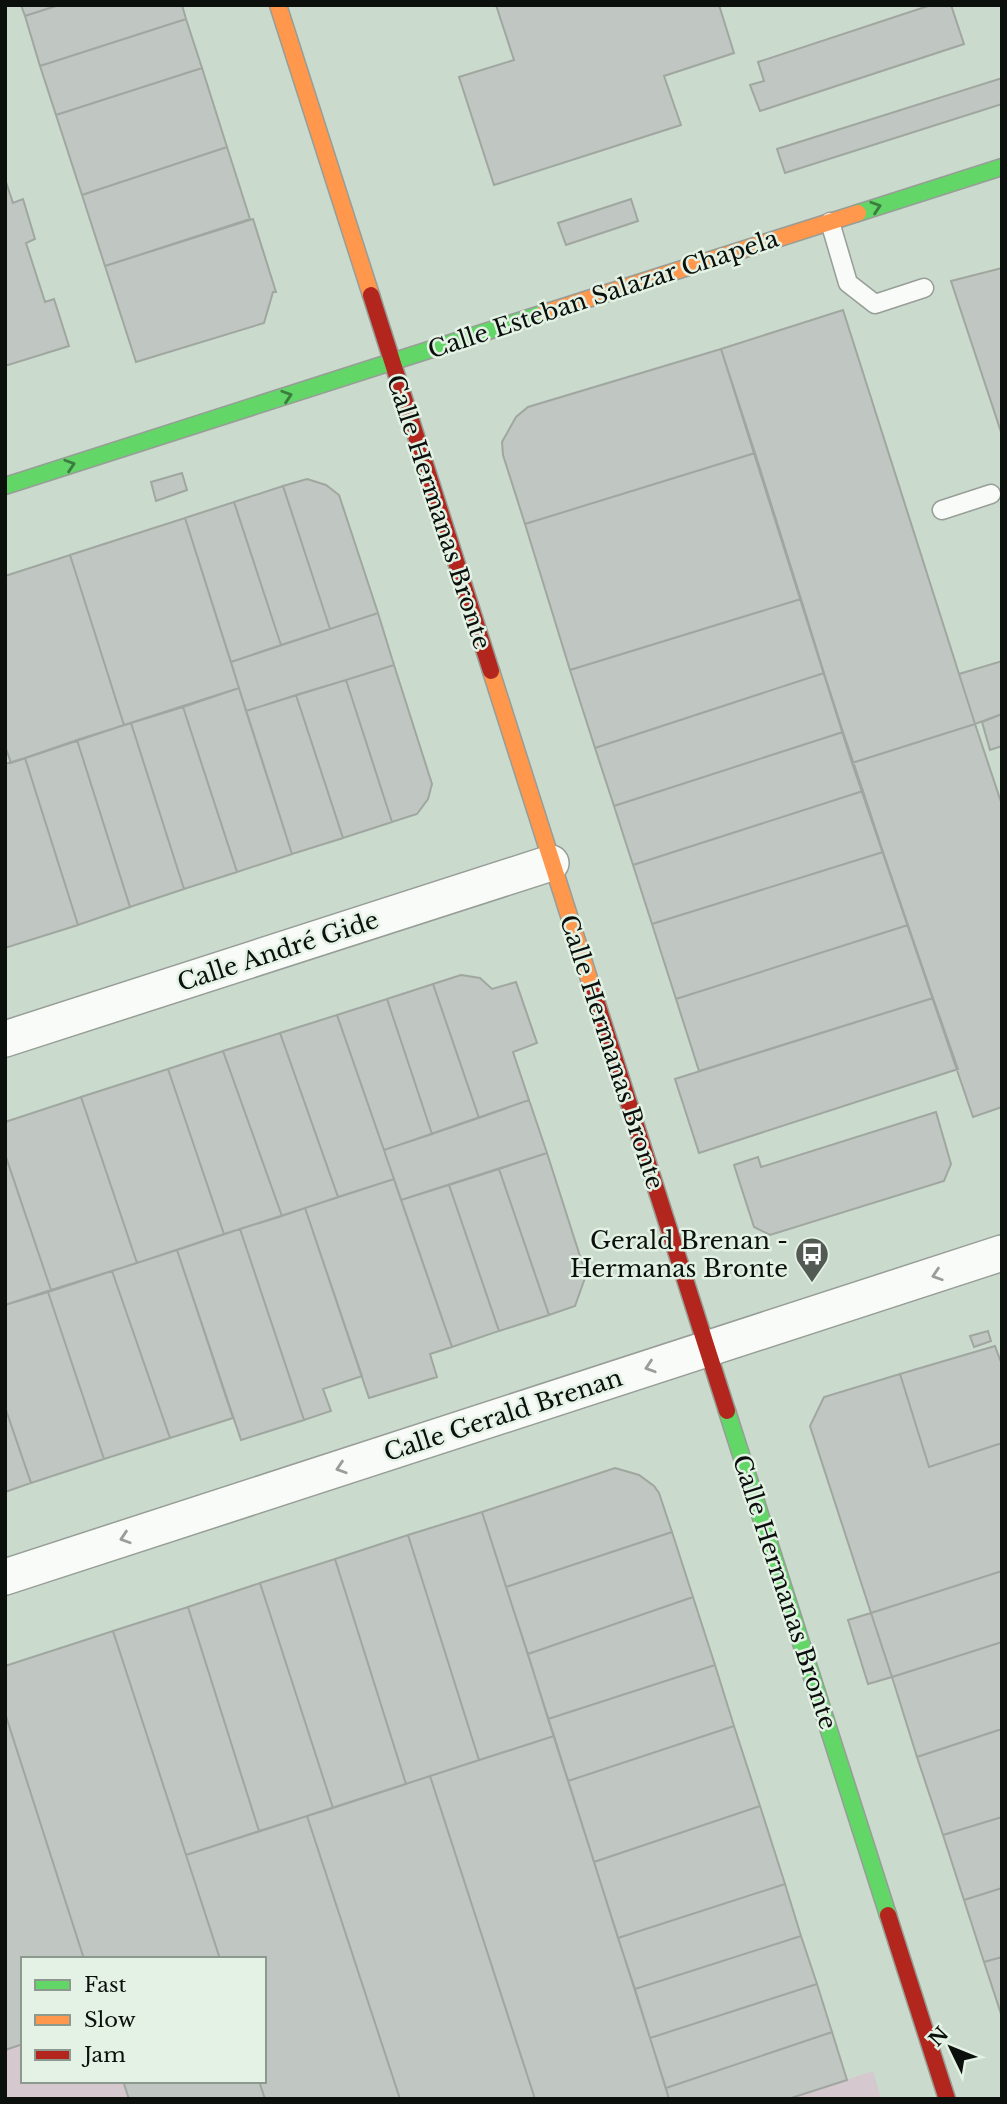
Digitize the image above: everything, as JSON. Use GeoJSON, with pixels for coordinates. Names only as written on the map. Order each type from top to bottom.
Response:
{"type":"FeatureCollection","features":[{"type":"Feature","properties":{"kind":"street","name":"Calle Hermanas Bronte"},"geometry":{"type":"LineString","coordinates":[[278,5],[947,2099]]}},
{"type":"Feature","properties":{"kind":"street","name":"Calle Esteban Salazar Chapela"},"geometry":{"type":"LineString","coordinates":[[5,486],[1002,167]]}},
{"type":"Feature","properties":{"kind":"street","name":"Calle André Gide"},"geometry":{"type":"LineString","coordinates":[[5,1039],[551,863]]}},
{"type":"Feature","properties":{"kind":"street","name":"Calle Gerald Brenan"},"geometry":{"type":"LineString","coordinates":[[5,1577],[1002,1254]]}},
{"type":"Feature","properties":{"kind":"lane"},"geometry":{"type":"LineString","coordinates":[[830,222],[848,283],[875,304],[924,288]]}},
{"type":"Feature","properties":{"kind":"lane"},"geometry":{"type":"LineString","coordinates":[[942,510],[991,494]]}},
{"type":"Feature","properties":{"kind":"shaded area"},"geometry":{"type":"Polygon","coordinates":[[[5,5],[1002,5],[1002,2099],[5,2099],[5,5]]]}},
{"type":"Feature","properties":{"kind":"shaded area"},"geometry":{"type":"Polygon","coordinates":[[[21,2045],[21,2083],[124,2083],[129,2099],[5,2099],[5,2050],[21,2045]]]}},
{"type":"Feature","properties":{"kind":"shaded area"},"geometry":{"type":"Polygon","coordinates":[[[873,2071],[881,2099],[788,2099],[873,2071]]]}},
{"type":"Feature","properties":{"kind":"building"},"geometry":{"type":"Polygon","coordinates":[[[21,5],[59,5],[25,16],[21,5]]]}},
{"type":"Feature","properties":{"kind":"building"},"geometry":{"type":"Polygon","coordinates":[[[59,5],[182,5],[186,19],[40,66],[25,16],[59,5]]]}},
{"type":"Feature","properties":{"kind":"building"},"geometry":{"type":"Polygon","coordinates":[[[496,5],[719,5],[734,53],[664,76],[681,125],[494,185],[459,77],[514,60],[496,5]]]}},
{"type":"Feature","properties":{"kind":"building"},"geometry":{"type":"Polygon","coordinates":[[[931,5],[951,5],[964,44],[760,111],[750,85],[764,81],[758,62],[931,5]]]}},
{"type":"Feature","properties":{"kind":"building"},"geometry":{"type":"Polygon","coordinates":[[[186,19],[202,68],[56,115],[40,66],[186,19]]]}},
{"type":"Feature","properties":{"kind":"building"},"geometry":{"type":"Polygon","coordinates":[[[202,68],[227,147],[82,195],[56,115],[202,68]]]}},
{"type":"Feature","properties":{"kind":"building"},"geometry":{"type":"Polygon","coordinates":[[[1002,78],[1002,104],[785,173],[777,149],[1002,78]]]}},
{"type":"Feature","properties":{"kind":"building"},"geometry":{"type":"Polygon","coordinates":[[[227,147],[250,219],[105,266],[82,195],[227,147]]]}},
{"type":"Feature","properties":{"kind":"building"},"geometry":{"type":"Polygon","coordinates":[[[5,179],[13,203],[23,199],[35,239],[26,243],[45,302],[54,299],[69,346],[5,366],[5,179]]]}},
{"type":"Feature","properties":{"kind":"building"},"geometry":{"type":"Polygon","coordinates":[[[631,199],[638,221],[566,245],[558,223],[631,199]]]}},
{"type":"Feature","properties":{"kind":"building"},"geometry":{"type":"Polygon","coordinates":[[[253,219],[276,292],[273,292],[264,323],[136,362],[105,266],[253,219]]]}},
{"type":"Feature","properties":{"kind":"building"},"geometry":{"type":"Polygon","coordinates":[[[1002,268],[1002,435],[951,281],[1002,268]]]}},
{"type":"Feature","properties":{"kind":"building"},"geometry":{"type":"Polygon","coordinates":[[[843,310],[975,724],[852,763],[721,349],[843,310]]]}},
{"type":"Feature","properties":{"kind":"building"},"geometry":{"type":"Polygon","coordinates":[[[721,349],[755,453],[525,524],[503,455],[502,442],[516,417],[528,407],[721,349]]]}},
{"type":"Feature","properties":{"kind":"building"},"geometry":{"type":"Polygon","coordinates":[[[755,453],[801,599],[570,670],[525,524],[755,453]]]}},
{"type":"Feature","properties":{"kind":"building"},"geometry":{"type":"Polygon","coordinates":[[[182,473],[187,490],[156,501],[151,482],[182,473]]]}},
{"type":"Feature","properties":{"kind":"building"},"geometry":{"type":"Polygon","coordinates":[[[307,479],[326,485],[339,495],[378,613],[330,629],[283,486],[307,479]]]}},
{"type":"Feature","properties":{"kind":"building"},"geometry":{"type":"Polygon","coordinates":[[[283,486],[330,629],[281,645],[234,502],[283,486]]]}},
{"type":"Feature","properties":{"kind":"building"},"geometry":{"type":"Polygon","coordinates":[[[234,502],[281,645],[231,662],[185,518],[234,502]]]}},
{"type":"Feature","properties":{"kind":"building"},"geometry":{"type":"Polygon","coordinates":[[[185,518],[239,688],[124,725],[70,555],[185,518]]]}},
{"type":"Feature","properties":{"kind":"building"},"geometry":{"type":"Polygon","coordinates":[[[70,555],[124,725],[11,763],[5,746],[5,576],[70,555]]]}},
{"type":"Feature","properties":{"kind":"building"},"geometry":{"type":"Polygon","coordinates":[[[801,599],[824,673],[595,748],[570,670],[801,599]]]}},
{"type":"Feature","properties":{"kind":"building"},"geometry":{"type":"Polygon","coordinates":[[[378,613],[394,665],[246,711],[231,662],[378,613]]]}},
{"type":"Feature","properties":{"kind":"building"},"geometry":{"type":"Polygon","coordinates":[[[1002,661],[1002,714],[975,724],[959,674],[1002,661]]]}},
{"type":"Feature","properties":{"kind":"building"},"geometry":{"type":"Polygon","coordinates":[[[394,665],[432,784],[428,799],[417,814],[392,822],[346,680],[394,665]]]}},
{"type":"Feature","properties":{"kind":"building"},"geometry":{"type":"Polygon","coordinates":[[[824,673],[843,732],[614,806],[595,748],[824,673]]]}},
{"type":"Feature","properties":{"kind":"building"},"geometry":{"type":"Polygon","coordinates":[[[346,680],[392,822],[343,838],[296,695],[346,680]]]}},
{"type":"Feature","properties":{"kind":"building"},"geometry":{"type":"Polygon","coordinates":[[[239,688],[292,854],[237,872],[183,707],[239,688]]]}},
{"type":"Feature","properties":{"kind":"building"},"geometry":{"type":"Polygon","coordinates":[[[296,695],[343,838],[292,854],[246,711],[296,695]]]}},
{"type":"Feature","properties":{"kind":"building"},"geometry":{"type":"Polygon","coordinates":[[[183,707],[237,872],[184,889],[131,723],[183,707]]]}},
{"type":"Feature","properties":{"kind":"building"},"geometry":{"type":"Polygon","coordinates":[[[1002,714],[1002,746],[990,750],[982,722],[1002,714]]]}},
{"type":"Feature","properties":{"kind":"building"},"geometry":{"type":"Polygon","coordinates":[[[131,723],[184,889],[130,907],[77,740],[131,723]]]}},
{"type":"Feature","properties":{"kind":"building"},"geometry":{"type":"Polygon","coordinates":[[[975,724],[1002,805],[1002,1107],[973,1117],[852,763],[975,724]]]}},
{"type":"Feature","properties":{"kind":"building"},"geometry":{"type":"Polygon","coordinates":[[[843,732],[863,791],[633,865],[614,806],[843,732]]]}},
{"type":"Feature","properties":{"kind":"building"},"geometry":{"type":"Polygon","coordinates":[[[77,740],[130,907],[78,925],[25,758],[77,740]]]}},
{"type":"Feature","properties":{"kind":"building"},"geometry":{"type":"Polygon","coordinates":[[[25,758],[78,925],[5,948],[5,764],[25,758]]]}},
{"type":"Feature","properties":{"kind":"building"},"geometry":{"type":"Polygon","coordinates":[[[863,791],[883,852],[652,924],[633,865],[863,791]]]}},
{"type":"Feature","properties":{"kind":"building"},"geometry":{"type":"Polygon","coordinates":[[[883,852],[908,925],[676,999],[652,924],[883,852]]]}},
{"type":"Feature","properties":{"kind":"building"},"geometry":{"type":"Polygon","coordinates":[[[908,925],[933,998],[699,1071],[676,999],[908,925]]]}},
{"type":"Feature","properties":{"kind":"building"},"geometry":{"type":"Polygon","coordinates":[[[461,975],[480,978],[492,989],[516,982],[537,1043],[513,1052],[529,1100],[479,1118],[433,984],[461,975]]]}},
{"type":"Feature","properties":{"kind":"building"},"geometry":{"type":"Polygon","coordinates":[[[433,984],[479,1118],[432,1134],[387,999],[433,984]]]}},
{"type":"Feature","properties":{"kind":"building"},"geometry":{"type":"Polygon","coordinates":[[[933,998],[958,1069],[699,1153],[675,1079],[933,998]]]}},
{"type":"Feature","properties":{"kind":"building"},"geometry":{"type":"Polygon","coordinates":[[[387,999],[432,1134],[384,1150],[337,1015],[387,999]]]}},
{"type":"Feature","properties":{"kind":"building"},"geometry":{"type":"Polygon","coordinates":[[[337,1015],[394,1179],[338,1197],[280,1033],[337,1015]]]}},
{"type":"Feature","properties":{"kind":"building"},"geometry":{"type":"Polygon","coordinates":[[[280,1033],[338,1197],[282,1216],[223,1051],[280,1033]]]}},
{"type":"Feature","properties":{"kind":"building"},"geometry":{"type":"Polygon","coordinates":[[[223,1051],[282,1216],[224,1234],[168,1069],[223,1051]]]}},
{"type":"Feature","properties":{"kind":"building"},"geometry":{"type":"Polygon","coordinates":[[[168,1069],[224,1234],[137,1263],[81,1097],[168,1069]]]}},
{"type":"Feature","properties":{"kind":"building"},"geometry":{"type":"Polygon","coordinates":[[[81,1097],[137,1263],[51,1290],[5,1154],[5,1122],[81,1097]]]}},
{"type":"Feature","properties":{"kind":"building"},"geometry":{"type":"Polygon","coordinates":[[[529,1100],[547,1153],[401,1200],[384,1150],[529,1100]]]}},
{"type":"Feature","properties":{"kind":"building"},"geometry":{"type":"Polygon","coordinates":[[[936,1112],[951,1164],[944,1181],[770,1235],[754,1227],[734,1165],[758,1157],[761,1167],[936,1112]]]}},
{"type":"Feature","properties":{"kind":"building"},"geometry":{"type":"Polygon","coordinates":[[[547,1153],[586,1275],[575,1306],[549,1315],[499,1169],[547,1153]]]}},
{"type":"Feature","properties":{"kind":"building"},"geometry":{"type":"Polygon","coordinates":[[[5,1154],[51,1290],[5,1305],[5,1154]]]}},
{"type":"Feature","properties":{"kind":"building"},"geometry":{"type":"Polygon","coordinates":[[[499,1169],[549,1315],[499,1331],[449,1185],[499,1169]]]}},
{"type":"Feature","properties":{"kind":"building"},"geometry":{"type":"Polygon","coordinates":[[[394,1179],[452,1347],[430,1354],[437,1377],[369,1398],[305,1208],[394,1179]]]}},
{"type":"Feature","properties":{"kind":"building"},"geometry":{"type":"Polygon","coordinates":[[[449,1185],[499,1331],[452,1347],[401,1200],[449,1185]]]}},
{"type":"Feature","properties":{"kind":"building"},"geometry":{"type":"Polygon","coordinates":[[[305,1208],[362,1376],[323,1389],[331,1411],[304,1420],[240,1229],[305,1208]]]}},
{"type":"Feature","properties":{"kind":"building"},"geometry":{"type":"Polygon","coordinates":[[[240,1229],[304,1420],[241,1440],[177,1250],[240,1229]]]}},
{"type":"Feature","properties":{"kind":"building"},"geometry":{"type":"Polygon","coordinates":[[[177,1250],[233,1418],[170,1438],[112,1271],[177,1250]]]}},
{"type":"Feature","properties":{"kind":"building"},"geometry":{"type":"Polygon","coordinates":[[[112,1271],[170,1438],[104,1459],[48,1292],[112,1271]]]}},
{"type":"Feature","properties":{"kind":"building"},"geometry":{"type":"Polygon","coordinates":[[[48,1292],[104,1459],[31,1483],[5,1407],[5,1305],[48,1292]]]}},
{"type":"Feature","properties":{"kind":"building"},"geometry":{"type":"Polygon","coordinates":[[[988,1331],[991,1341],[974,1347],[970,1336],[988,1331]]]}},
{"type":"Feature","properties":{"kind":"building"},"geometry":{"type":"Polygon","coordinates":[[[995,1346],[1002,1365],[1002,1443],[929,1467],[900,1374],[995,1346]]]}},
{"type":"Feature","properties":{"kind":"building"},"geometry":{"type":"Polygon","coordinates":[[[900,1374],[929,1467],[1002,1443],[1002,1571],[871,1613],[810,1426],[824,1397],[900,1374]]]}},
{"type":"Feature","properties":{"kind":"building"},"geometry":{"type":"Polygon","coordinates":[[[5,1407],[31,1483],[5,1492],[5,1407]]]}},
{"type":"Feature","properties":{"kind":"building"},"geometry":{"type":"Polygon","coordinates":[[[615,1468],[639,1475],[654,1486],[659,1493],[672,1532],[506,1587],[482,1512],[615,1468]]]}},
{"type":"Feature","properties":{"kind":"building"},"geometry":{"type":"Polygon","coordinates":[[[482,1512],[554,1736],[479,1760],[408,1535],[482,1512]]]}},
{"type":"Feature","properties":{"kind":"building"},"geometry":{"type":"Polygon","coordinates":[[[672,1532],[693,1597],[528,1654],[506,1587],[672,1532]]]}},
{"type":"Feature","properties":{"kind":"building"},"geometry":{"type":"Polygon","coordinates":[[[408,1535],[479,1760],[406,1784],[335,1559],[408,1535]]]}},
{"type":"Feature","properties":{"kind":"building"},"geometry":{"type":"Polygon","coordinates":[[[335,1559],[406,1784],[333,1808],[260,1583],[335,1559]]]}},
{"type":"Feature","properties":{"kind":"building"},"geometry":{"type":"Polygon","coordinates":[[[1002,1571],[1002,1642],[892,1677],[871,1613],[1002,1571]]]}},
{"type":"Feature","properties":{"kind":"building"},"geometry":{"type":"Polygon","coordinates":[[[260,1583],[333,1808],[259,1831],[188,1607],[260,1583]]]}},
{"type":"Feature","properties":{"kind":"building"},"geometry":{"type":"Polygon","coordinates":[[[693,1597],[715,1665],[548,1719],[528,1654],[693,1597]]]}},
{"type":"Feature","properties":{"kind":"building"},"geometry":{"type":"Polygon","coordinates":[[[188,1607],[259,1831],[186,1855],[113,1631],[188,1607]]]}},
{"type":"Feature","properties":{"kind":"building"},"geometry":{"type":"Polygon","coordinates":[[[871,1613],[892,1677],[868,1684],[848,1620],[871,1613]]]}},
{"type":"Feature","properties":{"kind":"building"},"geometry":{"type":"Polygon","coordinates":[[[113,1631],[219,1957],[83,1957],[5,1713],[5,1666],[113,1631]]]}},
{"type":"Feature","properties":{"kind":"building"},"geometry":{"type":"Polygon","coordinates":[[[1002,1642],[1002,1729],[917,1757],[892,1677],[1002,1642]]]}},
{"type":"Feature","properties":{"kind":"building"},"geometry":{"type":"Polygon","coordinates":[[[715,1665],[734,1726],[568,1781],[548,1719],[715,1665]]]}},
{"type":"Feature","properties":{"kind":"building"},"geometry":{"type":"Polygon","coordinates":[[[5,1713],[83,1957],[21,1957],[21,2045],[5,2050],[5,1713]]]}},
{"type":"Feature","properties":{"kind":"building"},"geometry":{"type":"Polygon","coordinates":[[[734,1726],[760,1806],[594,1862],[568,1781],[734,1726]]]}},
{"type":"Feature","properties":{"kind":"building"},"geometry":{"type":"Polygon","coordinates":[[[1002,1729],[1002,1817],[943,1835],[917,1757],[1002,1729]]]}},
{"type":"Feature","properties":{"kind":"building"},"geometry":{"type":"Polygon","coordinates":[[[554,1736],[669,2099],[535,2099],[430,1776],[554,1736]]]}},
{"type":"Feature","properties":{"kind":"building"},"geometry":{"type":"Polygon","coordinates":[[[430,1776],[535,2099],[400,2099],[307,1816],[430,1776]]]}},
{"type":"Feature","properties":{"kind":"building"},"geometry":{"type":"Polygon","coordinates":[[[760,1806],[785,1884],[618,1938],[594,1862],[760,1806]]]}},
{"type":"Feature","properties":{"kind":"building"},"geometry":{"type":"Polygon","coordinates":[[[307,1816],[400,2099],[265,2099],[260,2083],[266,2083],[266,1957],[219,1957],[186,1855],[307,1816]]]}},
{"type":"Feature","properties":{"kind":"building"},"geometry":{"type":"Polygon","coordinates":[[[1002,1817],[1002,1888],[964,1900],[943,1835],[1002,1817]]]}},
{"type":"Feature","properties":{"kind":"building"},"geometry":{"type":"Polygon","coordinates":[[[785,1884],[801,1936],[635,1989],[618,1938],[785,1884]]]}},
{"type":"Feature","properties":{"kind":"building"},"geometry":{"type":"Polygon","coordinates":[[[1002,1888],[1002,1957],[984,1962],[964,1900],[1002,1888]]]}},
{"type":"Feature","properties":{"kind":"building"},"geometry":{"type":"Polygon","coordinates":[[[801,1936],[817,1984],[650,2038],[635,1989],[801,1936]]]}},
{"type":"Feature","properties":{"kind":"building"},"geometry":{"type":"Polygon","coordinates":[[[1002,1957],[1002,2017],[984,1962],[1002,1957]]]}},
{"type":"Feature","properties":{"kind":"building"},"geometry":{"type":"Polygon","coordinates":[[[817,1984],[832,2032],[666,2088],[650,2038],[817,1984]]]}},
{"type":"Feature","properties":{"kind":"building"},"geometry":{"type":"Polygon","coordinates":[[[832,2032],[847,2080],[788,2099],[669,2099],[666,2088],[832,2032]]]}},
{"type":"Feature","properties":{"kind":"building"},"geometry":{"type":"Polygon","coordinates":[[[124,2083],[260,2083],[265,2099],[129,2099],[124,2083]]]}},
{"type":"Feature","properties":{"kind":"traffic: fast"},"geometry":{"type":"LineString","coordinates":[[858,213],[1002,167]]}},
{"type":"Feature","properties":{"kind":"traffic: fast"},"geometry":{"type":"LineString","coordinates":[[5,486],[544,313]]}},
{"type":"Feature","properties":{"kind":"traffic: fast"},"geometry":{"type":"LineString","coordinates":[[727,1411],[888,1915]]}},
{"type":"Feature","properties":{"kind":"traffic: slow"},"geometry":{"type":"LineString","coordinates":[[278,5],[371,295]]}},
{"type":"Feature","properties":{"kind":"traffic: slow"},"geometry":{"type":"LineString","coordinates":[[544,313],[858,213]]}},
{"type":"Feature","properties":{"kind":"traffic: slow"},"geometry":{"type":"LineString","coordinates":[[491,671],[593,991]]}},
{"type":"Feature","properties":{"kind":"traffic: jam"},"geometry":{"type":"LineString","coordinates":[[371,295],[491,671]]}},
{"type":"Feature","properties":{"kind":"traffic: jam"},"geometry":{"type":"LineString","coordinates":[[593,991],[727,1411]]}},
{"type":"Feature","properties":{"kind":"traffic: jam"},"geometry":{"type":"LineString","coordinates":[[888,1915],[947,2099]]}},
{"type":"Feature","properties":{"kind":"place","name":"Gerald Brenan - Hermanas Bronte"},"geometry":{"type":"Point","coordinates":[812,1284]}}]}
